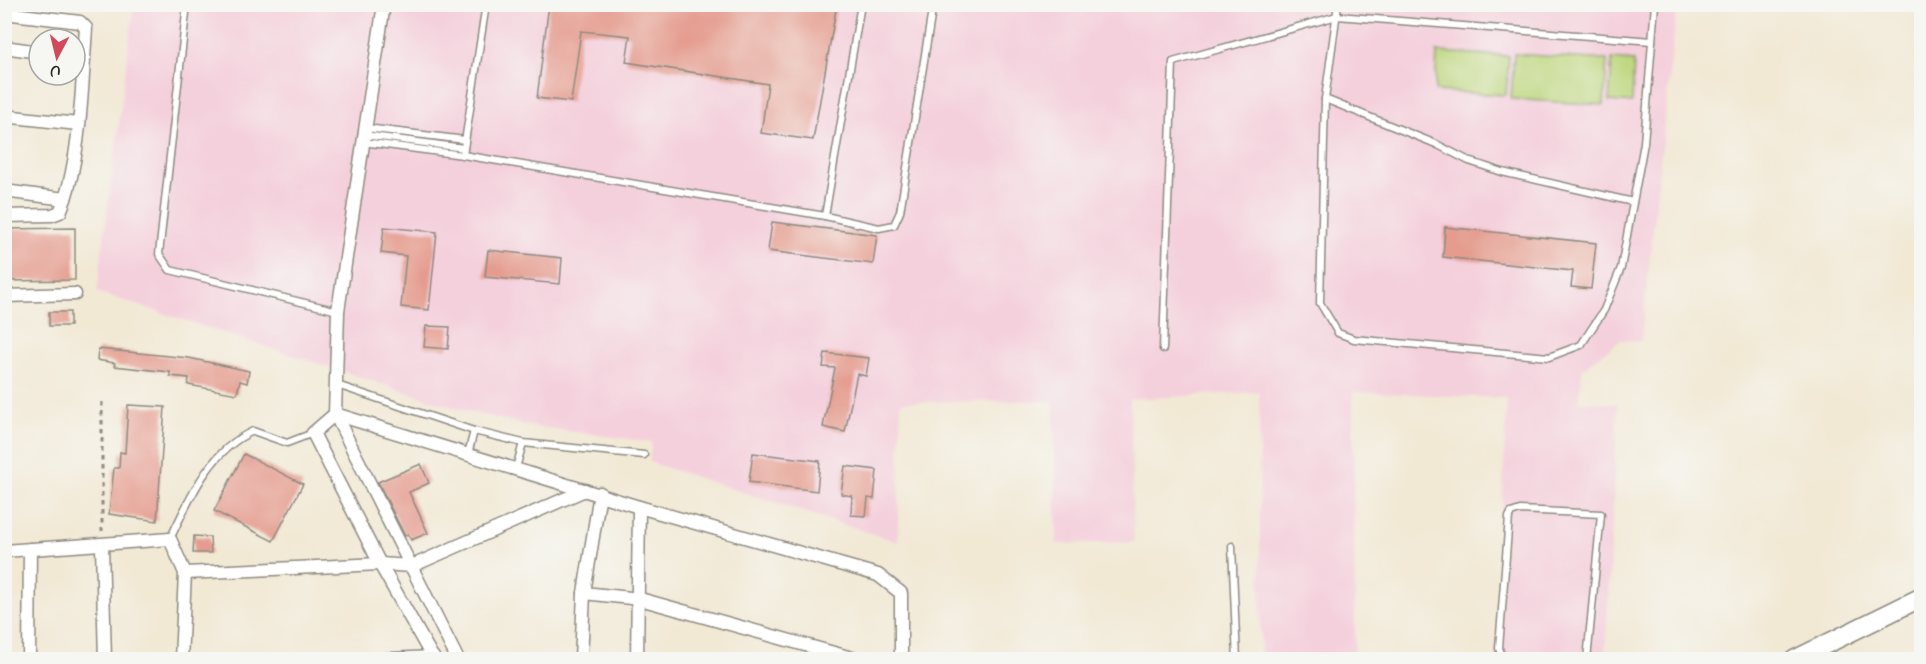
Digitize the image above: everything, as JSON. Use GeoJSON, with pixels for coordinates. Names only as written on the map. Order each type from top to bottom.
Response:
{"type":"FeatureCollection","features":[{"type":"Feature","properties":{"kind":"main road"},"geometry":{"type":"LineString","coordinates":[[1795,659],[1922,597]]}},
{"type":"Feature","properties":{"kind":"street"},"geometry":{"type":"LineString","coordinates":[[384,4],[338,311],[335,414],[458,660]]}},
{"type":"Feature","properties":{"kind":"street"},"geometry":{"type":"LineString","coordinates":[[4,13],[80,22],[85,27]]}},
{"type":"Feature","properties":{"kind":"street"},"geometry":{"type":"LineString","coordinates":[[4,47],[27,50]]}},
{"type":"Feature","properties":{"kind":"street"},"geometry":{"type":"LineString","coordinates":[[4,216],[52,215],[60,212],[65,199],[78,124],[79,87]]}},
{"type":"Feature","properties":{"kind":"street"},"geometry":{"type":"LineString","coordinates":[[4,116],[78,124]]}},
{"type":"Feature","properties":{"kind":"street"},"geometry":{"type":"LineString","coordinates":[[4,191],[65,199]]}},
{"type":"Feature","properties":{"kind":"street"},"geometry":{"type":"LineString","coordinates":[[4,296],[75,294]]}},
{"type":"Feature","properties":{"kind":"street"},"geometry":{"type":"LineString","coordinates":[[335,414],[313,433],[380,564],[433,658],[370,660]]}},
{"type":"Feature","properties":{"kind":"street"},"geometry":{"type":"LineString","coordinates":[[335,414],[600,493],[639,507],[878,575],[901,592],[901,660]]}},
{"type":"Feature","properties":{"kind":"street"},"geometry":{"type":"LineString","coordinates":[[185,573],[380,564],[412,566],[585,490]]}},
{"type":"Feature","properties":{"kind":"street"},"geometry":{"type":"LineString","coordinates":[[581,660],[584,593],[600,493]]}},
{"type":"Feature","properties":{"kind":"street"},"geometry":{"type":"LineString","coordinates":[[637,660],[640,599],[639,507]]}},
{"type":"Feature","properties":{"kind":"street"},"geometry":{"type":"LineString","coordinates":[[4,551],[170,539],[185,573],[181,660]]}},
{"type":"Feature","properties":{"kind":"street"},"geometry":{"type":"LineString","coordinates":[[102,545],[105,660]]}},
{"type":"Feature","properties":{"kind":"street"},"geometry":{"type":"LineString","coordinates":[[29,660],[30,549]]}},
{"type":"Feature","properties":{"kind":"street"},"geometry":{"type":"LineString","coordinates":[[584,593],[640,599],[858,660]]}},
{"type":"Feature","properties":{"kind":"lane"},"geometry":{"type":"LineString","coordinates":[[187,4],[159,254],[170,270],[338,311]]}},
{"type":"Feature","properties":{"kind":"lane"},"geometry":{"type":"LineString","coordinates":[[464,151],[486,4]]}},
{"type":"Feature","properties":{"kind":"lane"},"geometry":{"type":"LineString","coordinates":[[825,216],[861,4]]}},
{"type":"Feature","properties":{"kind":"lane"},"geometry":{"type":"LineString","coordinates":[[364,135],[825,216],[879,228],[894,225],[900,212],[933,4]]}},
{"type":"Feature","properties":{"kind":"lane"},"geometry":{"type":"LineString","coordinates":[[1338,4],[1325,99],[1320,303],[1338,333],[1354,339],[1549,357],[1581,345],[1604,310],[1622,268],[1644,143],[1655,4]]}},
{"type":"Feature","properties":{"kind":"lane"},"geometry":{"type":"LineString","coordinates":[[1162,349],[1173,62],[1337,16],[1652,41]]}},
{"type":"Feature","properties":{"kind":"lane"},"geometry":{"type":"LineString","coordinates":[[1325,99],[1436,144],[1469,161],[1502,172],[1633,202]]}},
{"type":"Feature","properties":{"kind":"lane"},"geometry":{"type":"LineString","coordinates":[[364,135],[465,140]]}},
{"type":"Feature","properties":{"kind":"lane"},"geometry":{"type":"LineString","coordinates":[[336,385],[474,432],[523,443],[644,455]]}},
{"type":"Feature","properties":{"kind":"lane"},"geometry":{"type":"LineString","coordinates":[[170,539],[201,478],[234,440],[253,431],[287,443],[313,433]]}},
{"type":"Feature","properties":{"kind":"lane"},"geometry":{"type":"LineString","coordinates":[[468,454],[474,432]]}},
{"type":"Feature","properties":{"kind":"lane"},"geometry":{"type":"LineString","coordinates":[[516,468],[523,443]]}},
{"type":"Feature","properties":{"kind":"lane"},"geometry":{"type":"LineString","coordinates":[[1509,660],[1502,657],[1499,648],[1509,517],[1511,513],[1520,510],[1601,514],[1587,660]]}},
{"type":"Feature","properties":{"kind":"lane"},"geometry":{"type":"LineString","coordinates":[[1232,546],[1237,660]]}},
{"type":"Feature","properties":{"kind":"path"},"geometry":{"type":"LineString","coordinates":[[102,402],[102,545]]}},
{"type":"Feature","properties":{"kind":"shaded area"},"geometry":{"type":"Polygon","coordinates":[[[134,5],[1677,5],[1641,341],[1621,340],[1582,369],[1579,402],[1618,404],[1605,659],[1495,659],[1507,398],[1353,392],[1355,659],[1261,659],[1259,392],[1130,399],[1134,542],[1057,544],[1053,401],[901,402],[898,542],[649,462],[652,442],[530,426],[462,410],[97,292],[134,5]]]}},
{"type":"Feature","properties":{"kind":"green space"},"geometry":{"type":"Polygon","coordinates":[[[1437,52],[1509,56],[1506,95],[1435,91],[1437,52]]]}},
{"type":"Feature","properties":{"kind":"green space"},"geometry":{"type":"Polygon","coordinates":[[[1514,54],[1607,60],[1604,105],[1511,99],[1514,54]]]}},
{"type":"Feature","properties":{"kind":"green space"},"geometry":{"type":"Polygon","coordinates":[[[1612,59],[1634,61],[1632,103],[1609,101],[1612,59]]]}},
{"type":"Feature","properties":{"kind":"building"},"geometry":{"type":"Polygon","coordinates":[[[549,4],[837,4],[813,140],[761,133],[768,84],[626,62],[630,36],[581,31],[571,102],[537,98],[549,4]]]}},
{"type":"Feature","properties":{"kind":"building"},"geometry":{"type":"Polygon","coordinates":[[[772,222],[877,235],[873,264],[768,251],[772,222]]]}},
{"type":"Feature","properties":{"kind":"building"},"geometry":{"type":"Polygon","coordinates":[[[384,227],[437,232],[429,310],[401,307],[406,256],[381,253],[384,227]]]}},
{"type":"Feature","properties":{"kind":"building"},"geometry":{"type":"Polygon","coordinates":[[[1445,227],[1596,243],[1591,289],[1571,287],[1573,271],[1443,257],[1445,227]]]}},
{"type":"Feature","properties":{"kind":"building"},"geometry":{"type":"Polygon","coordinates":[[[75,228],[75,280],[4,281],[4,229],[75,228]]]}},
{"type":"Feature","properties":{"kind":"building"},"geometry":{"type":"Polygon","coordinates":[[[488,250],[562,258],[560,284],[485,277],[488,250]]]}},
{"type":"Feature","properties":{"kind":"building"},"geometry":{"type":"Polygon","coordinates":[[[49,312],[70,312],[70,326],[49,326],[49,312]]]}},
{"type":"Feature","properties":{"kind":"building"},"geometry":{"type":"Polygon","coordinates":[[[426,326],[450,327],[448,349],[424,347],[426,326]]]}},
{"type":"Feature","properties":{"kind":"building"},"geometry":{"type":"Polygon","coordinates":[[[98,349],[189,358],[249,371],[247,383],[240,381],[237,394],[188,385],[189,378],[170,376],[170,372],[114,366],[115,363],[97,360],[98,349]]]}},
{"type":"Feature","properties":{"kind":"building"},"geometry":{"type":"Polygon","coordinates":[[[825,353],[869,358],[866,376],[857,374],[845,432],[823,427],[835,368],[823,367],[825,353]]]}},
{"type":"Feature","properties":{"kind":"building"},"geometry":{"type":"Polygon","coordinates":[[[128,405],[165,407],[157,521],[109,514],[114,468],[119,468],[120,452],[125,453],[128,405]]]}},
{"type":"Feature","properties":{"kind":"building"},"geometry":{"type":"Polygon","coordinates":[[[753,453],[820,461],[817,491],[749,482],[753,453]]]}},
{"type":"Feature","properties":{"kind":"building"},"geometry":{"type":"Polygon","coordinates":[[[244,454],[303,484],[273,541],[214,511],[244,454]]]}},
{"type":"Feature","properties":{"kind":"building"},"geometry":{"type":"Polygon","coordinates":[[[421,464],[429,483],[409,492],[428,533],[411,540],[408,534],[405,536],[378,482],[421,464]]]}},
{"type":"Feature","properties":{"kind":"building"},"geometry":{"type":"Polygon","coordinates":[[[845,466],[877,470],[874,499],[868,498],[866,516],[851,515],[852,496],[841,494],[845,466]]]}},
{"type":"Feature","properties":{"kind":"building"},"geometry":{"type":"Polygon","coordinates":[[[194,536],[210,537],[211,553],[193,553],[194,536]]]}}]}
